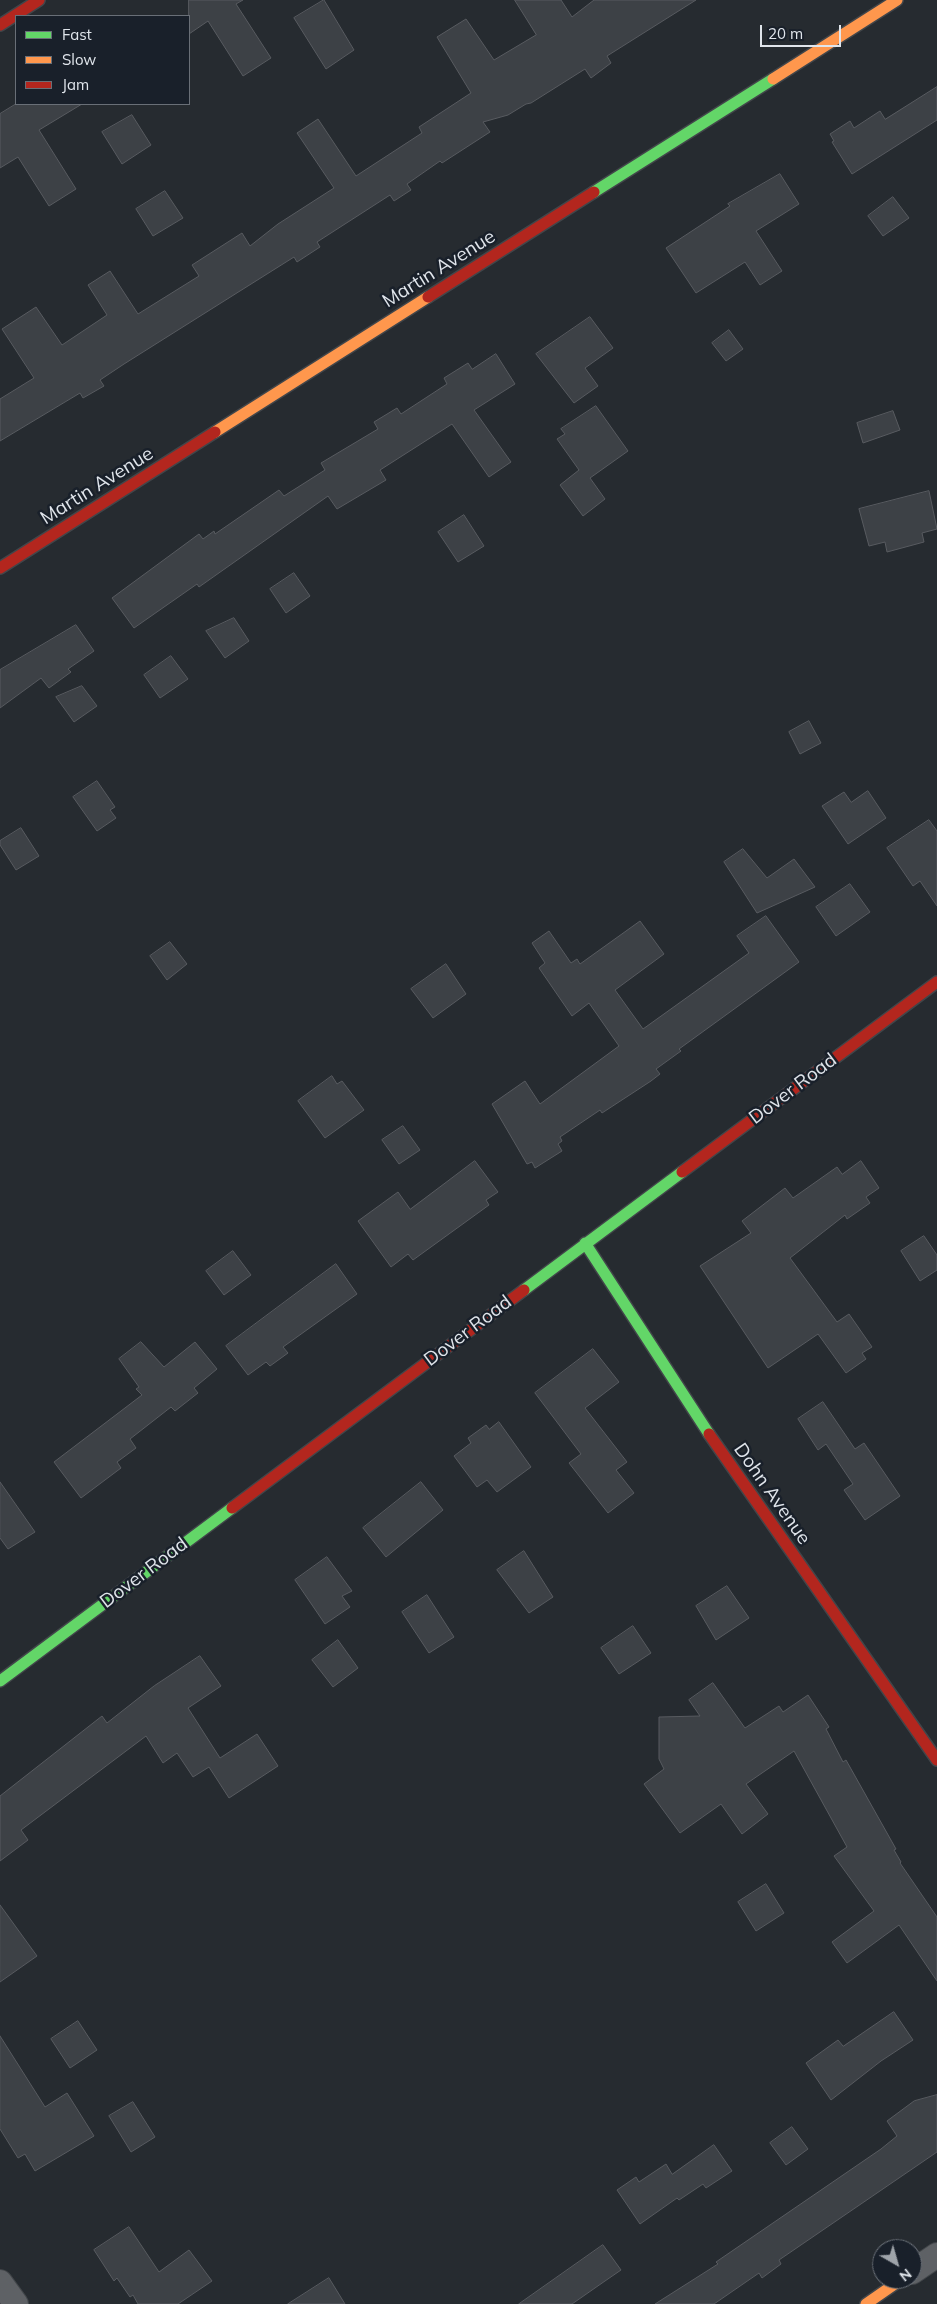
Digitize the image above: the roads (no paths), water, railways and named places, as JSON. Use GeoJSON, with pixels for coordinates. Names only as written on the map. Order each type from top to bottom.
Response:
{"type":"FeatureCollection","features":[{"type":"Feature","properties":{"kind":"street"},"geometry":{"type":"LineString","coordinates":[[16,15],[39,0]]}},
{"type":"Feature","properties":{"kind":"street","name":"Martin Avenue"},"geometry":{"type":"LineString","coordinates":[[0,568],[897,0]]}},
{"type":"Feature","properties":{"kind":"street"},"geometry":{"type":"LineString","coordinates":[[0,25],[15,15]]}},
{"type":"Feature","properties":{"kind":"street","name":"Dover Road"},"geometry":{"type":"LineString","coordinates":[[0,1681],[937,982]]}},
{"type":"Feature","properties":{"kind":"street","name":"Dohn Avenue"},"geometry":{"type":"LineString","coordinates":[[585,1243],[689,1405],[937,1760]]}},
{"type":"Feature","properties":{"kind":"street"},"geometry":{"type":"LineString","coordinates":[[922,2265],[937,2255]]}},
{"type":"Feature","properties":{"kind":"street"},"geometry":{"type":"LineString","coordinates":[[0,2282],[16,2304]]}},
{"type":"Feature","properties":{"kind":"street"},"geometry":{"type":"LineString","coordinates":[[866,2304],[888,2289]]}}]}
